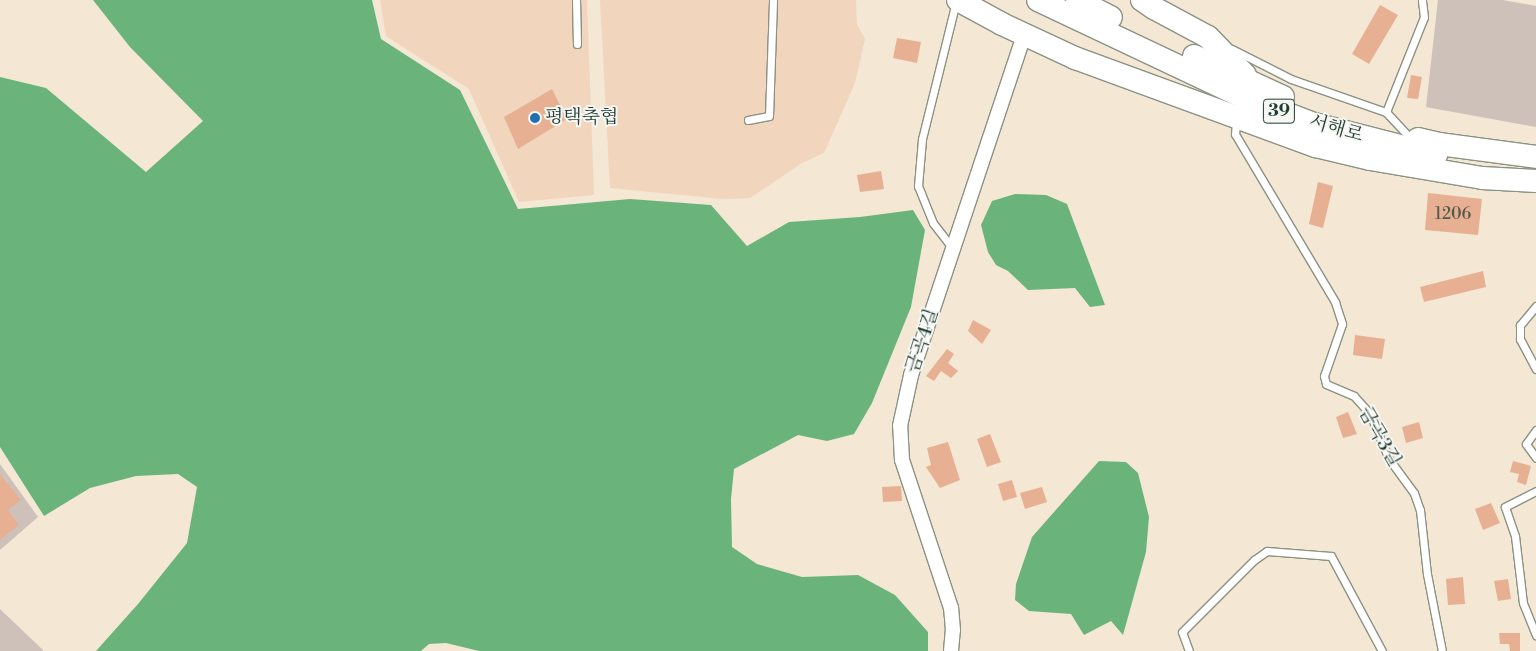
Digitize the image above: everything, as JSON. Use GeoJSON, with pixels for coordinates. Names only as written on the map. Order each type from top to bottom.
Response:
{"type":"FeatureCollection","features":[{"type":"Feature","properties":{"kind":"main road"},"geometry":{"type":"LineString","coordinates":[[957,0],[1024,35],[1075,58],[1316,146],[1370,159],[1482,178],[1536,181]]}},
{"type":"Feature","properties":{"kind":"main road","name":"서해로"},"geometry":{"type":"LineString","coordinates":[[1038,0],[1243,97],[1314,124],[1424,153],[1536,172]]}},
{"type":"Feature","properties":{"kind":"main road","name":"서해로"},"geometry":{"type":"LineString","coordinates":[[1077,0],[1318,113],[1439,144],[1536,157]]}},
{"type":"Feature","properties":{"kind":"main road"},"geometry":{"type":"LineString","coordinates":[[1142,0],[1208,37],[1251,82]]}},
{"type":"Feature","properties":{"kind":"street","name":"금곡4길"},"geometry":{"type":"LineString","coordinates":[[951,651],[953,630],[951,608],[902,460],[900,426],[911,375],[1024,35]]}},
{"type":"Feature","properties":{"kind":"lane"},"geometry":{"type":"LineString","coordinates":[[576,0],[577,44]]}},
{"type":"Feature","properties":{"kind":"lane"},"geometry":{"type":"LineString","coordinates":[[748,120],[768,116],[774,0]]}},
{"type":"Feature","properties":{"kind":"lane"},"geometry":{"type":"LineString","coordinates":[[954,250],[933,223],[918,186],[922,139],[957,0]]}},
{"type":"Feature","properties":{"kind":"lane"},"geometry":{"type":"LineString","coordinates":[[1386,112],[1424,17],[1422,0]]}},
{"type":"Feature","properties":{"kind":"lane"},"geometry":{"type":"LineString","coordinates":[[1208,37],[1291,79],[1386,112],[1408,136]]}},
{"type":"Feature","properties":{"kind":"lane","name":"금곡3길"},"geometry":{"type":"LineString","coordinates":[[1236,118],[1235,134],[1336,302],[1342,324],[1324,376],[1326,384],[1354,396],[1370,414],[1389,458],[1414,493],[1420,510],[1427,574],[1442,651]]}},
{"type":"Feature","properties":{"kind":"lane"},"geometry":{"type":"LineString","coordinates":[[1536,306],[1520,325],[1520,339],[1536,369]]}},
{"type":"Feature","properties":{"kind":"lane"},"geometry":{"type":"LineString","coordinates":[[1536,430],[1526,444],[1536,458]]}},
{"type":"Feature","properties":{"kind":"lane"},"geometry":{"type":"LineString","coordinates":[[1536,491],[1505,507],[1515,536],[1523,602],[1536,635]]}},
{"type":"Feature","properties":{"kind":"lane"},"geometry":{"type":"LineString","coordinates":[[1189,651],[1182,632],[1254,560],[1267,551],[1331,556],[1382,651]]}},
{"type":"Feature","properties":{"kind":"shaded area"},"geometry":{"type":"Polygon","coordinates":[[[380,0],[587,0],[594,195],[519,202],[469,89],[386,36],[380,0]]]}},
{"type":"Feature","properties":{"kind":"shaded area"},"geometry":{"type":"Polygon","coordinates":[[[600,0],[856,0],[857,24],[865,39],[855,83],[824,153],[802,163],[750,198],[722,199],[610,188],[600,0]]]}},
{"type":"Feature","properties":{"kind":"shaded area"},"geometry":{"type":"Polygon","coordinates":[[[1438,0],[1503,0],[1536,6],[1536,127],[1426,107],[1438,0]]]}},
{"type":"Feature","properties":{"kind":"shaded area"},"geometry":{"type":"Polygon","coordinates":[[[0,464],[38,517],[0,550],[0,464]]]}},
{"type":"Feature","properties":{"kind":"shaded area"},"geometry":{"type":"Polygon","coordinates":[[[0,609],[43,650],[43,651],[0,651],[0,609]]]}},
{"type":"Feature","properties":{"kind":"green space"},"geometry":{"type":"Polygon","coordinates":[[[93,0],[372,0],[381,39],[460,90],[518,209],[630,199],[711,205],[747,246],[789,222],[860,217],[913,210],[925,230],[911,307],[872,403],[854,434],[827,441],[798,435],[734,469],[731,499],[732,547],[757,564],[802,577],[858,575],[895,595],[928,632],[928,651],[479,651],[446,643],[429,644],[421,651],[96,651],[138,604],[187,543],[197,487],[178,474],[136,476],[90,488],[44,516],[0,447],[0,77],[46,88],[146,172],[203,121],[130,47],[93,0]]]}},
{"type":"Feature","properties":{"kind":"green space"},"geometry":{"type":"Polygon","coordinates":[[[1015,194],[1046,195],[1067,204],[1105,305],[1090,307],[1075,288],[1028,290],[1008,271],[996,265],[988,252],[981,225],[992,201],[1015,194]]]}},
{"type":"Feature","properties":{"kind":"green space"},"geometry":{"type":"Polygon","coordinates":[[[1099,461],[1126,462],[1138,473],[1149,517],[1146,552],[1123,635],[1111,621],[1084,635],[1071,614],[1029,611],[1015,600],[1016,584],[1032,537],[1099,461]]]}},
{"type":"Feature","properties":{"kind":"building"},"geometry":{"type":"Polygon","coordinates":[[[1380,5],[1398,15],[1369,64],[1352,54],[1380,5]]]}},
{"type":"Feature","properties":{"kind":"building"},"geometry":{"type":"Polygon","coordinates":[[[897,38],[921,42],[917,63],[893,58],[897,38]]]}},
{"type":"Feature","properties":{"kind":"building"},"geometry":{"type":"Polygon","coordinates":[[[1411,75],[1422,77],[1418,99],[1407,98],[1411,75]]]}},
{"type":"Feature","properties":{"kind":"building","name":"평택축협"},"geometry":{"type":"Polygon","coordinates":[[[552,89],[567,119],[518,149],[504,117],[552,89]]]}},
{"type":"Feature","properties":{"kind":"building"},"geometry":{"type":"Polygon","coordinates":[[[881,171],[884,189],[860,192],[857,175],[881,171]]]}},
{"type":"Feature","properties":{"kind":"building"},"geometry":{"type":"Polygon","coordinates":[[[1318,182],[1333,186],[1323,228],[1309,224],[1318,182]]]}},
{"type":"Feature","properties":{"kind":"building"},"geometry":{"type":"Polygon","coordinates":[[[1428,193],[1482,199],[1478,235],[1425,230],[1428,193]]]}},
{"type":"Feature","properties":{"kind":"building"},"geometry":{"type":"Polygon","coordinates":[[[1483,271],[1486,287],[1424,302],[1420,287],[1483,271]]]}},
{"type":"Feature","properties":{"kind":"building"},"geometry":{"type":"Polygon","coordinates":[[[973,320],[991,330],[982,344],[968,331],[973,320]]]}},
{"type":"Feature","properties":{"kind":"building"},"geometry":{"type":"Polygon","coordinates":[[[1355,335],[1385,339],[1382,359],[1353,355],[1355,335]]]}},
{"type":"Feature","properties":{"kind":"building"},"geometry":{"type":"Polygon","coordinates":[[[947,349],[954,354],[948,363],[958,371],[951,378],[941,371],[934,381],[926,376],[947,349]]]}},
{"type":"Feature","properties":{"kind":"building"},"geometry":{"type":"Polygon","coordinates":[[[1348,412],[1357,434],[1343,438],[1336,417],[1348,412]]]}},
{"type":"Feature","properties":{"kind":"building"},"geometry":{"type":"Polygon","coordinates":[[[1419,422],[1423,438],[1406,443],[1402,427],[1419,422]]]}},
{"type":"Feature","properties":{"kind":"building"},"geometry":{"type":"Polygon","coordinates":[[[990,434],[1001,462],[987,467],[977,439],[990,434]]]}},
{"type":"Feature","properties":{"kind":"building"},"geometry":{"type":"Polygon","coordinates":[[[948,442],[960,480],[940,488],[926,467],[931,465],[927,448],[948,442]]]}},
{"type":"Feature","properties":{"kind":"building"},"geometry":{"type":"Polygon","coordinates":[[[1513,461],[1531,466],[1526,485],[1517,482],[1519,474],[1510,472],[1513,461]]]}},
{"type":"Feature","properties":{"kind":"building"},"geometry":{"type":"Polygon","coordinates":[[[0,474],[21,500],[8,510],[19,525],[0,540],[0,474]]]}},
{"type":"Feature","properties":{"kind":"building"},"geometry":{"type":"Polygon","coordinates":[[[1012,480],[1017,497],[1003,501],[998,484],[1012,480]]]}},
{"type":"Feature","properties":{"kind":"building"},"geometry":{"type":"Polygon","coordinates":[[[901,486],[902,501],[883,502],[882,487],[901,486]]]}},
{"type":"Feature","properties":{"kind":"building"},"geometry":{"type":"Polygon","coordinates":[[[1042,487],[1047,502],[1025,509],[1020,493],[1042,487]]]}},
{"type":"Feature","properties":{"kind":"building"},"geometry":{"type":"Polygon","coordinates":[[[1491,503],[1500,523],[1483,530],[1475,509],[1491,503]]]}},
{"type":"Feature","properties":{"kind":"building"},"geometry":{"type":"Polygon","coordinates":[[[1463,577],[1465,604],[1448,605],[1446,579],[1463,577]]]}},
{"type":"Feature","properties":{"kind":"building"},"geometry":{"type":"Polygon","coordinates":[[[1508,579],[1511,599],[1498,601],[1494,581],[1508,579]]]}},
{"type":"Feature","properties":{"kind":"building"},"geometry":{"type":"Polygon","coordinates":[[[1499,633],[1520,633],[1520,651],[1510,651],[1509,644],[1500,644],[1499,633]]]}},
{"type":"Feature","properties":{"kind":"place","name":"평택축협"},"geometry":{"type":"Point","coordinates":[535,118]}}]}
